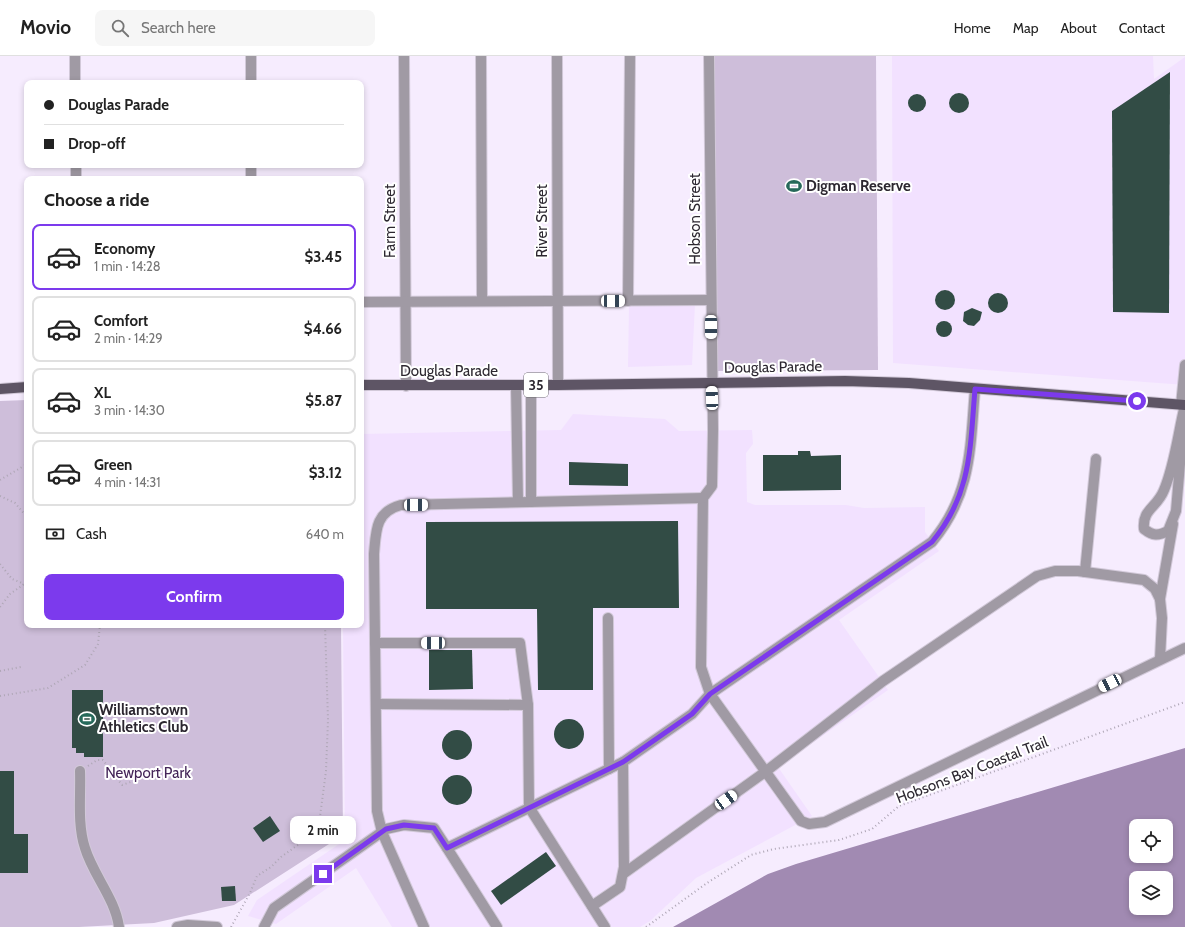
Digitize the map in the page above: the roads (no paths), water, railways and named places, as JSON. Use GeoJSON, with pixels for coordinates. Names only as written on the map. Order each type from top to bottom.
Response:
{"type":"FeatureCollection","features":[{"type":"Feature","properties":{"kind":"main road","name":"Douglas Parade"},"geometry":{"type":"LineString","coordinates":[[364,385],[558,385],[845,381],[975,389],[1184,405]]}},
{"type":"Feature","properties":{"kind":"main road"},"geometry":{"type":"LineString","coordinates":[[0,388],[24,387]]}},
{"type":"Feature","properties":{"kind":"street"},"geometry":{"type":"LineString","coordinates":[[75,56],[75,80]]}},
{"type":"Feature","properties":{"kind":"street"},"geometry":{"type":"LineString","coordinates":[[251,56],[251,80]]}},
{"type":"Feature","properties":{"kind":"street","name":"Farm Street"},"geometry":{"type":"LineString","coordinates":[[404,56],[406,386]]}},
{"type":"Feature","properties":{"kind":"street"},"geometry":{"type":"LineString","coordinates":[[481,56],[482,301]]}},
{"type":"Feature","properties":{"kind":"street","name":"River Street"},"geometry":{"type":"LineString","coordinates":[[557,56],[558,385]]}},
{"type":"Feature","properties":{"kind":"street"},"geometry":{"type":"LineString","coordinates":[[628,301],[630,56]]}},
{"type":"Feature","properties":{"kind":"street","name":"Hobson Street"},"geometry":{"type":"LineString","coordinates":[[702,498],[712,486],[709,56]]}},
{"type":"Feature","properties":{"kind":"street"},"geometry":{"type":"LineString","coordinates":[[364,302],[711,300]]}},
{"type":"Feature","properties":{"kind":"street"},"geometry":{"type":"LineString","coordinates":[[1160,659],[1162,618],[1160,599],[1176,511],[1184,405],[1185,365]]}},
{"type":"Feature","properties":{"kind":"street"},"geometry":{"type":"LineString","coordinates":[[516,385],[518,502]]}},
{"type":"Feature","properties":{"kind":"street"},"geometry":{"type":"LineString","coordinates":[[531,385],[531,502]]}},
{"type":"Feature","properties":{"kind":"street"},"geometry":{"type":"LineString","coordinates":[[447,848],[623,762],[692,714],[710,694],[932,542],[946,525],[960,498],[968,468],[975,389]]}},
{"type":"Feature","properties":{"kind":"street"},"geometry":{"type":"LineString","coordinates":[[1176,511],[1168,531],[1159,535],[1151,534],[1144,529],[1143,519],[1161,496],[1169,476],[1184,405]]}},
{"type":"Feature","properties":{"kind":"street"},"geometry":{"type":"LineString","coordinates":[[1085,572],[1096,460]]}},
{"type":"Feature","properties":{"kind":"street"},"geometry":{"type":"LineString","coordinates":[[424,927],[382,832],[378,811],[374,554],[377,528],[383,515],[391,508],[401,505],[702,498],[701,667],[710,694],[801,821],[809,824],[825,822],[1185,648]]}},
{"type":"Feature","properties":{"kind":"street"},"geometry":{"type":"LineString","coordinates":[[623,874],[765,772],[883,681],[1037,576],[1051,572],[1085,572],[1144,580],[1155,589],[1160,599]]}},
{"type":"Feature","properties":{"kind":"street"},"geometry":{"type":"LineString","coordinates":[[608,618],[609,769]]}},
{"type":"Feature","properties":{"kind":"street"},"geometry":{"type":"LineString","coordinates":[[375,643],[520,643],[528,705],[529,807],[605,927]]}},
{"type":"Feature","properties":{"kind":"street"},"geometry":{"type":"LineString","coordinates":[[376,704],[528,705]]}},
{"type":"Feature","properties":{"kind":"street"},"geometry":{"type":"LineString","coordinates":[[592,906],[620,887],[623,874],[623,762]]}},
{"type":"Feature","properties":{"kind":"street"},"geometry":{"type":"LineString","coordinates":[[80,771],[81,832],[84,847],[112,904],[119,927]]}},
{"type":"Feature","properties":{"kind":"street"},"geometry":{"type":"LineString","coordinates":[[264,927],[274,908],[386,829],[404,825],[434,828],[497,927]]}},
{"type":"Feature","properties":{"kind":"street"},"geometry":{"type":"LineString","coordinates":[[177,927],[188,925],[218,927]]}},
{"type":"Feature","properties":{"kind":"place","name":"Digman Reserve"},"geometry":{"type":"Point","coordinates":[794,186]}},
{"type":"Feature","properties":{"kind":"place","name":"Williamstown Athletics Club"},"geometry":{"type":"Point","coordinates":[87,719]}},
{"type":"Feature","properties":{"kind":"park label","name":"Newport Park"},"geometry":{"type":"Point","coordinates":[148,773]}}]}
